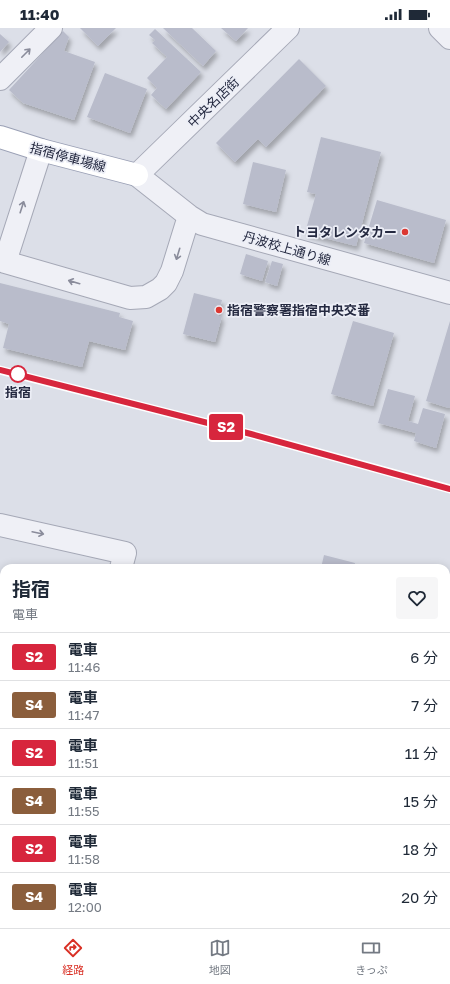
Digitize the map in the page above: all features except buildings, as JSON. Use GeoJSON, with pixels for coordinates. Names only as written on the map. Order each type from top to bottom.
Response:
{"type":"FeatureCollection","features":[{"type":"Feature","properties":{"kind":"main road","name":"指宿停車場線"},"geometry":{"type":"LineString","coordinates":[[0,137],[41,150],[137,175]]}},
{"type":"Feature","properties":{"kind":"street"},"geometry":{"type":"LineString","coordinates":[[0,79],[51,28]]}},
{"type":"Feature","properties":{"kind":"street","name":"中央名店街"},"geometry":{"type":"LineString","coordinates":[[137,175],[288,28]]}},
{"type":"Feature","properties":{"kind":"street"},"geometry":{"type":"LineString","coordinates":[[440,28],[450,38]]}},
{"type":"Feature","properties":{"kind":"street"},"geometry":{"type":"LineString","coordinates":[[41,150],[5,262],[130,298],[146,297],[160,289],[166,283],[172,271],[189,216]]}},
{"type":"Feature","properties":{"kind":"street","name":"丹波校上通り線"},"geometry":{"type":"LineString","coordinates":[[137,175],[189,216],[202,224],[450,294]]}},
{"type":"Feature","properties":{"kind":"street"},"geometry":{"type":"LineString","coordinates":[[0,525],[125,553],[122,564]]}},
{"type":"Feature","properties":{"kind":"railway"},"geometry":{"type":"LineString","coordinates":[[0,370],[251,433],[450,489]]}},
{"type":"Feature","properties":{"kind":"train","name":"S2"},"geometry":{"type":"LineString","coordinates":[[0,370],[251,434],[450,489]]}},
{"type":"Feature","properties":{"kind":"place","name":"トヨタレンタカー"},"geometry":{"type":"Point","coordinates":[405,232]}},
{"type":"Feature","properties":{"kind":"place","name":"指宿警察署指宿中央交番"},"geometry":{"type":"Point","coordinates":[219,310]}},
{"type":"Feature","properties":{"kind":"place","name":"指宿"},"geometry":{"type":"Point","coordinates":[18,374]}}]}
